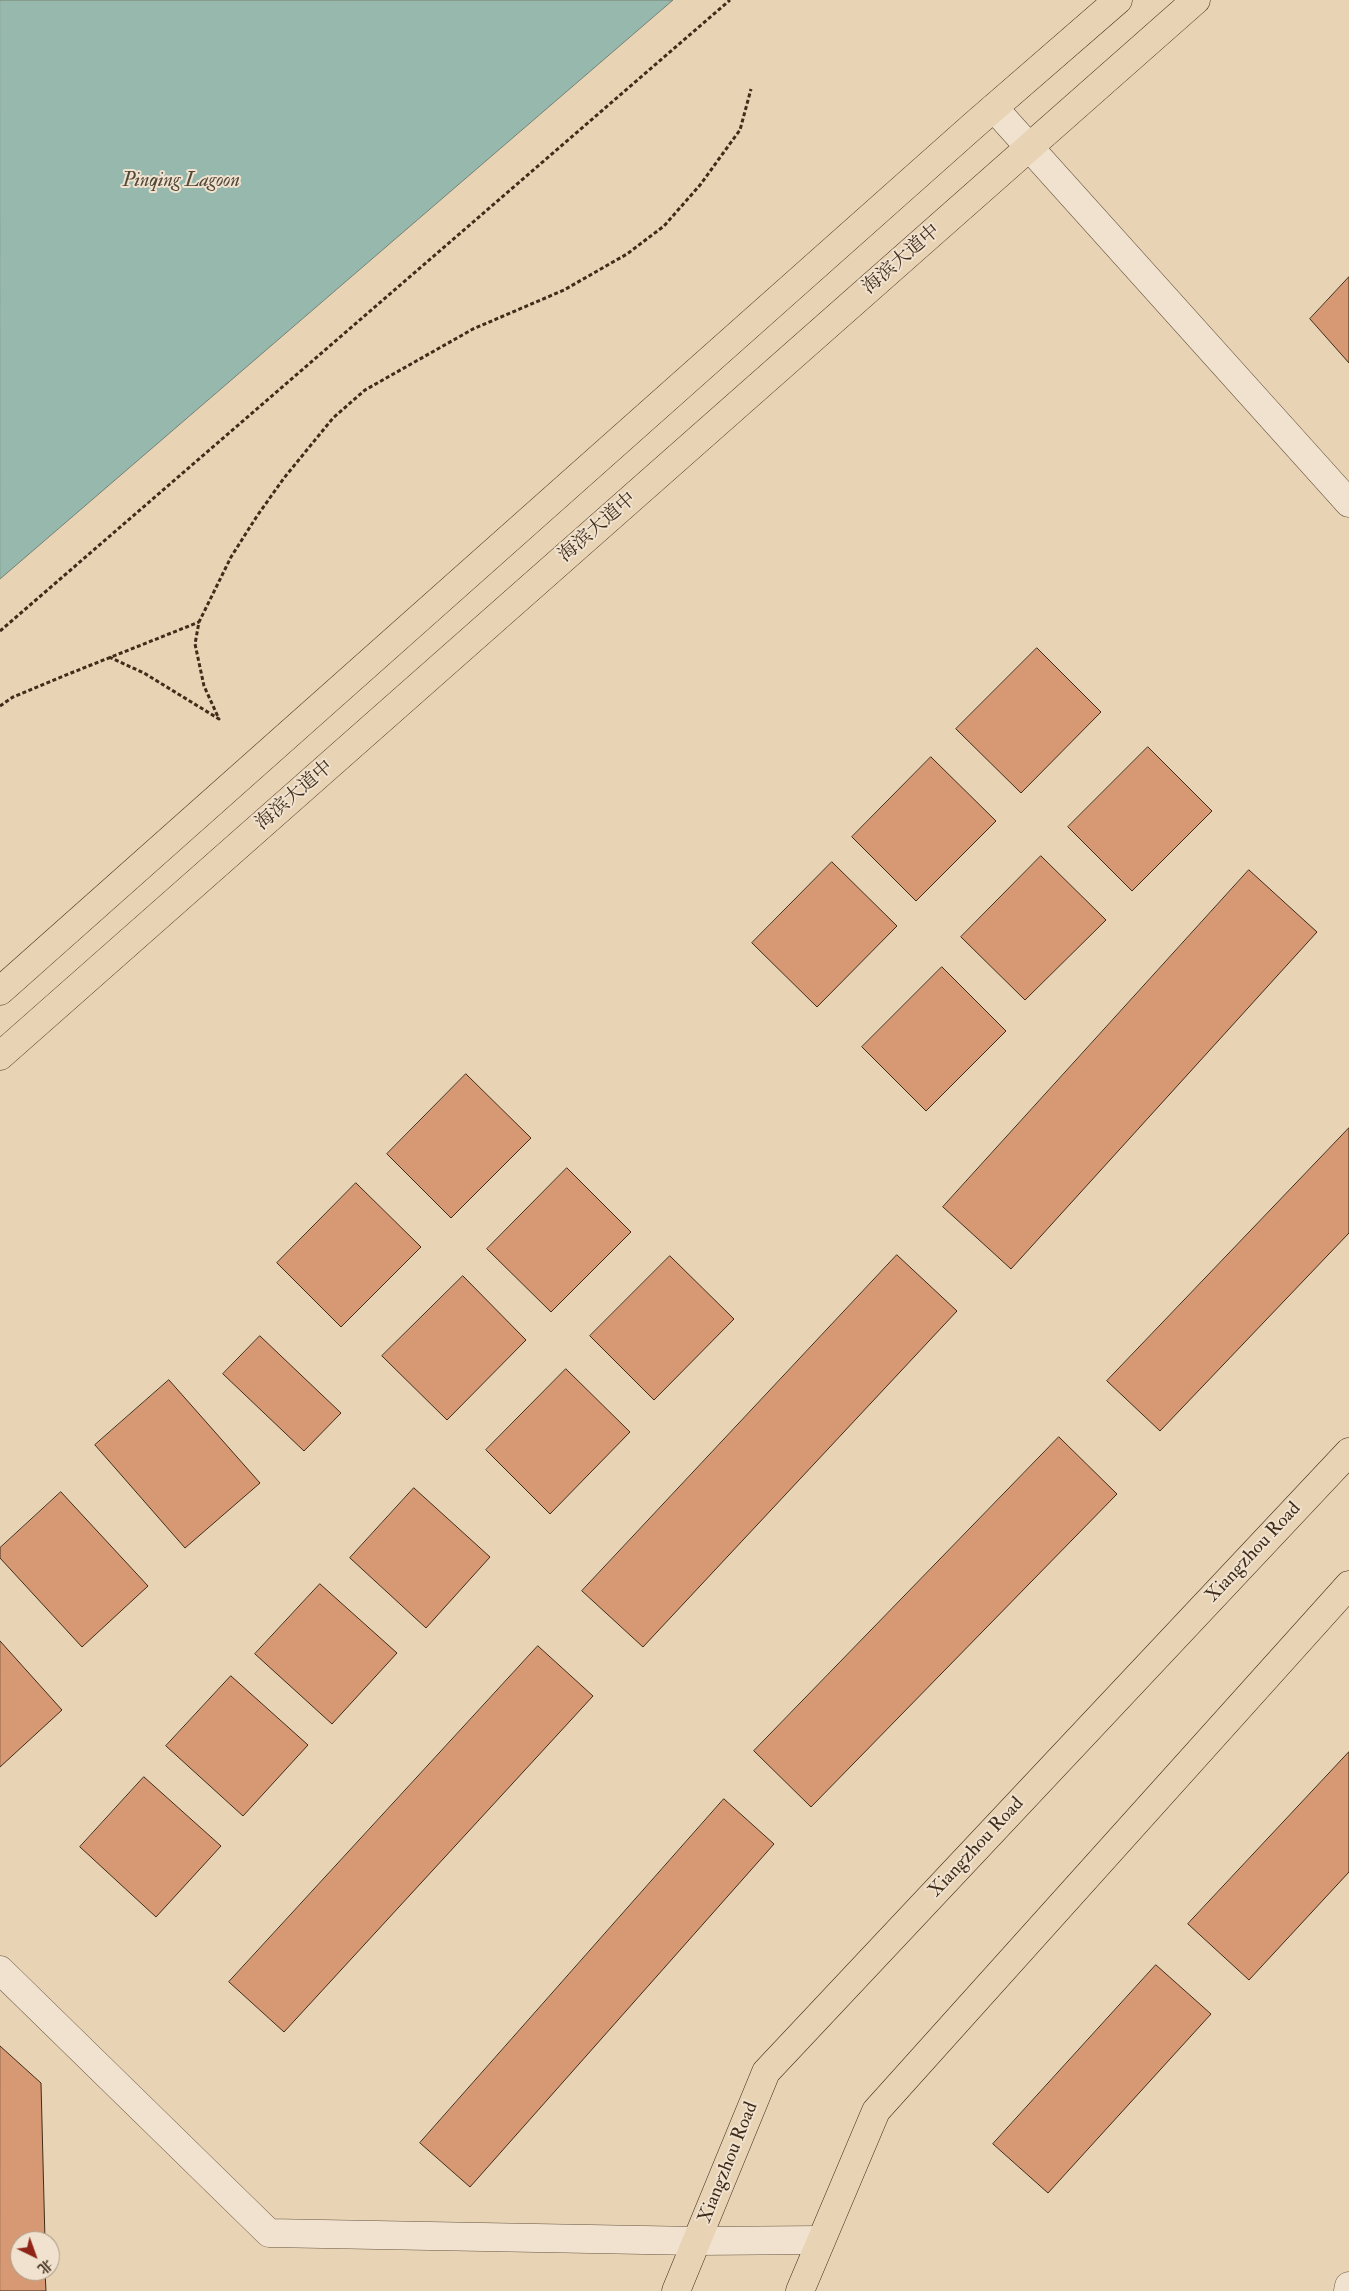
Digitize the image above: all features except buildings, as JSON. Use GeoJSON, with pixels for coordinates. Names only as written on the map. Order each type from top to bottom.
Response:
{"type":"FeatureCollection","features":[{"type":"Feature","properties":{"kind":"main road"},"geometry":{"type":"LineString","coordinates":[[0,991],[1118,0]]}},
{"type":"Feature","properties":{"kind":"main road","name":"海滨大道中"},"geometry":{"type":"LineString","coordinates":[[0,1056],[1196,0]]}},
{"type":"Feature","properties":{"kind":"main road","name":"Xiangzhou Road"},"geometry":{"type":"LineString","coordinates":[[676,2291],[766,2072],[1349,1452]]}},
{"type":"Feature","properties":{"kind":"main road"},"geometry":{"type":"LineString","coordinates":[[800,2291],[876,2111],[1349,1585]]}},
{"type":"Feature","properties":{"kind":"street"},"geometry":{"type":"LineString","coordinates":[[994,108],[1349,503]]}},
{"type":"Feature","properties":{"kind":"street"},"geometry":{"type":"LineString","coordinates":[[0,1970],[269,2233],[697,2241],[821,2240]]}},
{"type":"Feature","properties":{"kind":"street"},"geometry":{"type":"LineString","coordinates":[[1348,2291],[1349,2286]]}},
{"type":"Feature","properties":{"kind":"path"},"geometry":{"type":"LineString","coordinates":[[0,631],[730,0]]}},
{"type":"Feature","properties":{"kind":"path"},"geometry":{"type":"LineString","coordinates":[[109,657],[144,673],[219,719],[204,686],[195,644],[199,622],[231,557],[257,516],[284,478],[333,418],[365,390],[473,330],[564,290],[628,254],[664,226],[700,185],[740,130],[750,88]]}},
{"type":"Feature","properties":{"kind":"path"},"geometry":{"type":"LineString","coordinates":[[0,706],[13,697],[199,622]]}},
{"type":"Feature","properties":{"kind":"water","name":"Pinqing Lagoon"},"geometry":{"type":"Polygon","coordinates":[[[0,0],[673,0],[0,579],[0,0]]]}}]}
